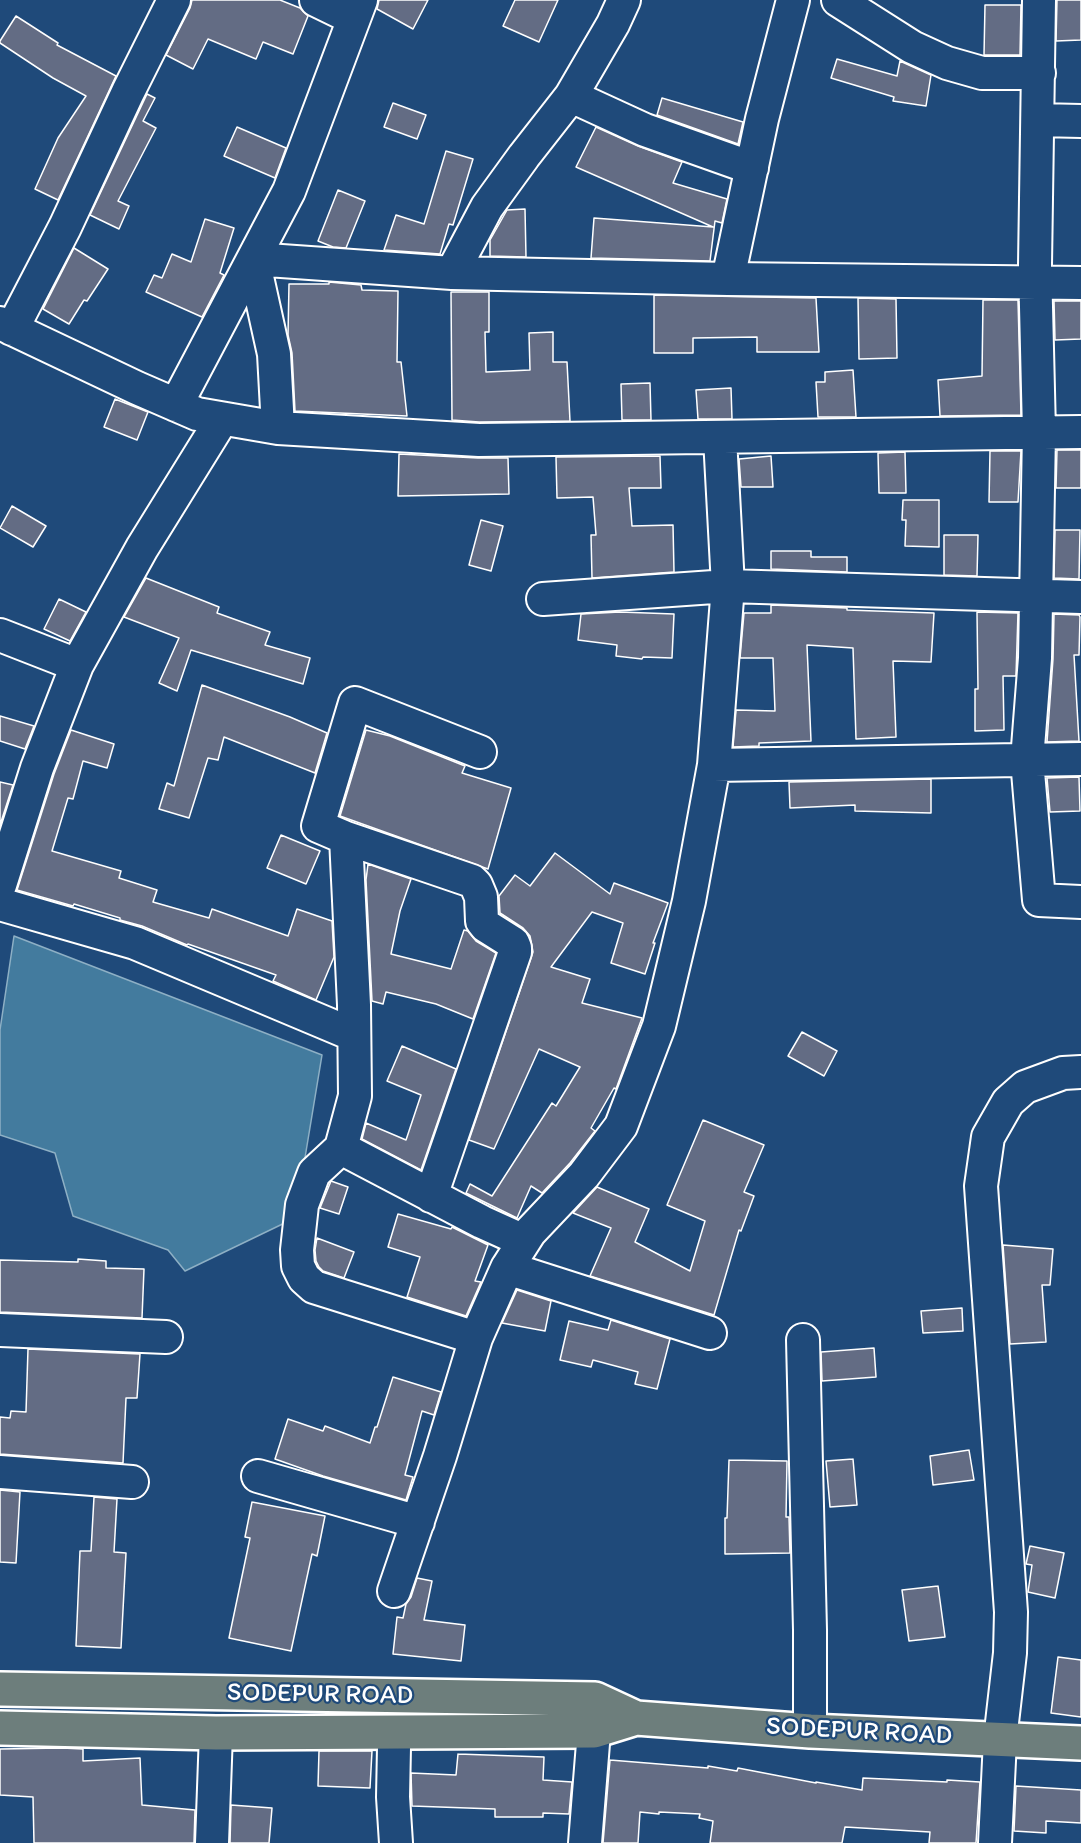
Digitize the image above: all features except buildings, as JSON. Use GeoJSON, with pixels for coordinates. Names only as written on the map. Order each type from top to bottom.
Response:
{"type":"FeatureCollection","features":[{"type":"Feature","properties":{"kind":"main road","name":"SODEPUR ROAD"},"geometry":{"type":"LineString","coordinates":[[0,1689],[595,1715],[810,1731],[1081,1743]]}},
{"type":"Feature","properties":{"kind":"main road"},"geometry":{"type":"LineString","coordinates":[[0,1728],[216,1733],[595,1715]]}},
{"type":"Feature","properties":{"kind":"street"},"geometry":{"type":"LineString","coordinates":[[174,0],[65,227],[6,326],[219,425],[479,441],[1081,432]]}},
{"type":"Feature","properties":{"kind":"street"},"geometry":{"type":"LineString","coordinates":[[176,405],[289,191],[357,9],[316,0]]}},
{"type":"Feature","properties":{"kind":"street"},"geometry":{"type":"LineString","coordinates":[[452,273],[487,207],[571,96],[613,24],[624,0]]}},
{"type":"Feature","properties":{"kind":"street"},"geometry":{"type":"LineString","coordinates":[[728,279],[762,119],[793,0]]}},
{"type":"Feature","properties":{"kind":"street"},"geometry":{"type":"LineString","coordinates":[[838,0],[912,47],[947,63],[982,73],[1039,73]]}},
{"type":"Feature","properties":{"kind":"street"},"geometry":{"type":"LineString","coordinates":[[1039,0],[1036,283],[1039,432],[1035,658],[1027,760],[1038,900],[1081,902]]}},
{"type":"Feature","properties":{"kind":"street"},"geometry":{"type":"LineString","coordinates":[[571,96],[645,130],[752,168]]}},
{"type":"Feature","properties":{"kind":"street"},"geometry":{"type":"LineString","coordinates":[[1038,120],[1081,121]]}},
{"type":"Feature","properties":{"kind":"street"},"geometry":{"type":"LineString","coordinates":[[253,259],[452,273],[1081,283]]}},
{"type":"Feature","properties":{"kind":"street"},"geometry":{"type":"LineString","coordinates":[[253,259],[274,354],[278,428]]}},
{"type":"Feature","properties":{"kind":"street"},"geometry":{"type":"LineString","coordinates":[[0,885],[37,768],[77,665],[142,548],[219,425]]}},
{"type":"Feature","properties":{"kind":"street"},"geometry":{"type":"LineString","coordinates":[[394,1591],[440,1456],[476,1338],[507,1268],[530,1232],[584,1175],[621,1126],[659,1026],[689,901],[714,765],[728,586],[720,438]]}},
{"type":"Feature","properties":{"kind":"street"},"geometry":{"type":"LineString","coordinates":[[543,599],[728,586],[1081,597]]}},
{"type":"Feature","properties":{"kind":"street"},"geometry":{"type":"LineString","coordinates":[[0,635],[77,665]]}},
{"type":"Feature","properties":{"kind":"street"},"geometry":{"type":"LineString","coordinates":[[431,1196],[515,948],[513,943],[482,921],[481,897],[477,885],[472,881],[346,838],[318,826],[355,703],[480,752]]}},
{"type":"Feature","properties":{"kind":"street"},"geometry":{"type":"LineString","coordinates":[[714,765],[1081,759]]}},
{"type":"Feature","properties":{"kind":"street"},"geometry":{"type":"LineString","coordinates":[[346,838],[354,1035],[354,1096],[341,1148],[314,1173],[302,1205],[297,1250],[298,1266],[304,1278],[314,1287],[476,1338]]}},
{"type":"Feature","properties":{"kind":"street"},"geometry":{"type":"LineString","coordinates":[[0,904],[135,943],[354,1035]]}},
{"type":"Feature","properties":{"kind":"street"},"geometry":{"type":"LineString","coordinates":[[995,1843],[1000,1740],[1010,1653],[1011,1612],[981,1186],[988,1137],[1008,1102],[1025,1087],[1063,1073],[1081,1072]]}},
{"type":"Feature","properties":{"kind":"street"},"geometry":{"type":"LineString","coordinates":[[341,1148],[482,1222],[524,1241]]}},
{"type":"Feature","properties":{"kind":"street"},"geometry":{"type":"LineString","coordinates":[[507,1268],[710,1333]]}},
{"type":"Feature","properties":{"kind":"street"},"geometry":{"type":"LineString","coordinates":[[0,1330],[166,1337]]}},
{"type":"Feature","properties":{"kind":"street"},"geometry":{"type":"LineString","coordinates":[[803,1340],[810,1630],[810,1731]]}},
{"type":"Feature","properties":{"kind":"street"},"geometry":{"type":"LineString","coordinates":[[0,1472],[132,1482]]}},
{"type":"Feature","properties":{"kind":"street"},"geometry":{"type":"LineString","coordinates":[[258,1476],[418,1522]]}},
{"type":"Feature","properties":{"kind":"street"},"geometry":{"type":"LineString","coordinates":[[585,1843],[595,1715]]}},
{"type":"Feature","properties":{"kind":"street"},"geometry":{"type":"LineString","coordinates":[[212,1843],[216,1733]]}},
{"type":"Feature","properties":{"kind":"street"},"geometry":{"type":"LineString","coordinates":[[394,1747],[393,1797],[396,1843]]}},
{"type":"Feature","properties":{"kind":"water"},"geometry":{"type":"Polygon","coordinates":[[[14,936],[322,1055],[295,1218],[185,1271],[168,1250],[73,1216],[55,1153],[0,1135],[0,1030],[14,936]]]}}]}
